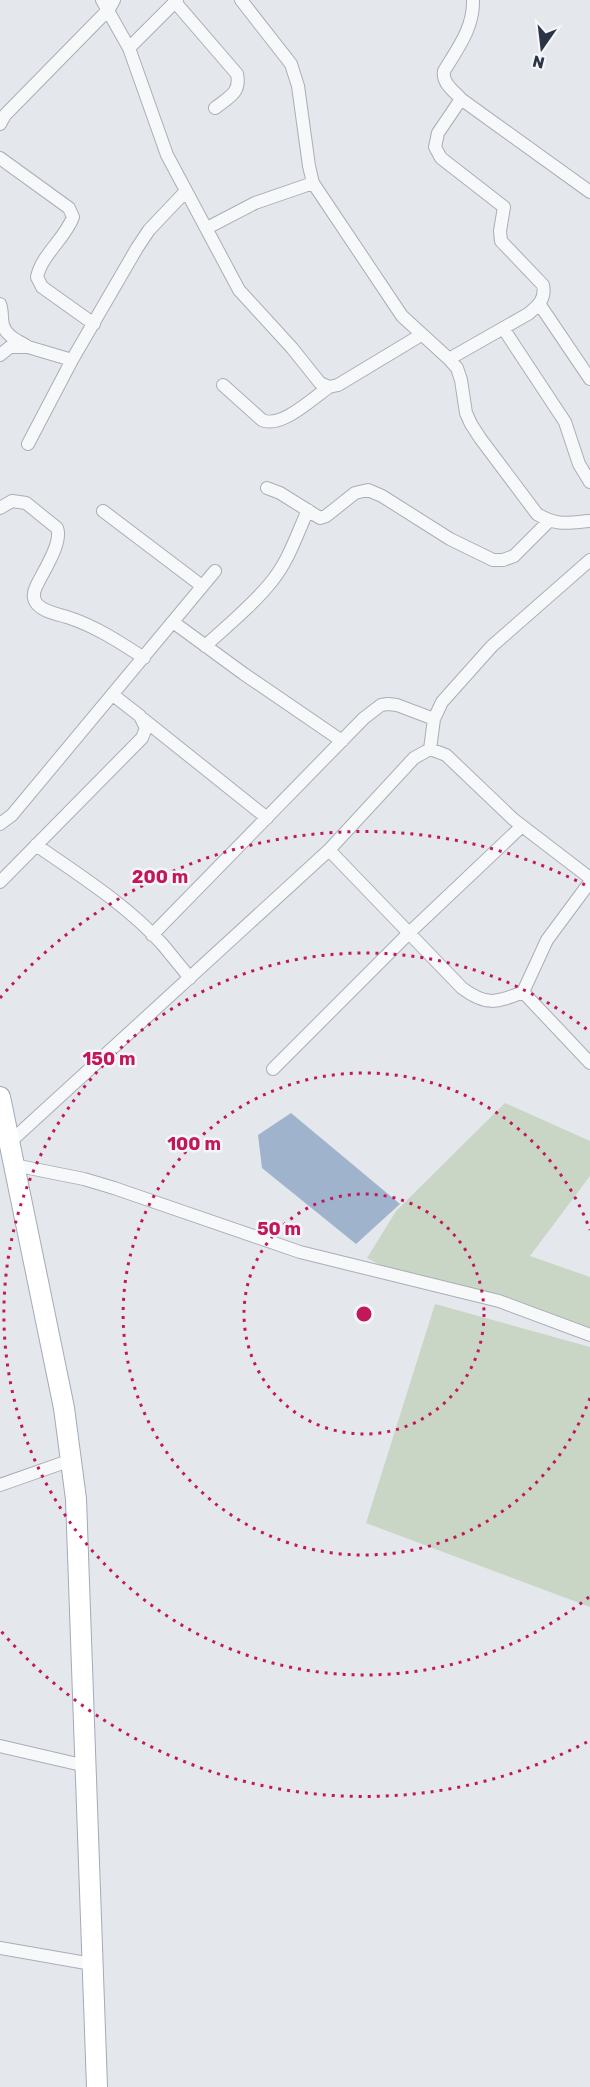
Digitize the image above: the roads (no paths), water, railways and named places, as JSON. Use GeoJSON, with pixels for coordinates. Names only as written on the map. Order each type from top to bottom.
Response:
{"type":"FeatureCollection","features":[{"type":"Feature","properties":{"kind":"main road"},"geometry":{"type":"LineString","coordinates":[[0,1097],[2,1120],[10,1142],[64,1407],[71,1460],[78,1544],[97,2087]]}},
{"type":"Feature","properties":{"kind":"street"},"geometry":{"type":"LineString","coordinates":[[241,0],[291,64],[298,86],[313,183],[402,316],[457,368],[466,413],[475,431],[537,514],[560,524],[590,521],[590,508]]}},
{"type":"Feature","properties":{"kind":"street"},"geometry":{"type":"LineString","coordinates":[[473,0],[474,12],[470,27],[444,71],[445,82],[461,99],[590,192]]}},
{"type":"Feature","properties":{"kind":"street"},"geometry":{"type":"LineString","coordinates":[[129,48],[176,1],[237,74],[239,83],[236,92],[215,108]]}},
{"type":"Feature","properties":{"kind":"street"},"geometry":{"type":"LineString","coordinates":[[2,117],[108,3],[129,48],[167,155],[239,290],[286,341],[320,383],[329,387]]}},
{"type":"Feature","properties":{"kind":"street"},"geometry":{"type":"LineString","coordinates":[[449,359],[528,314],[540,305],[543,296],[543,285],[501,241],[500,231],[504,207],[441,158],[435,147],[438,133],[461,99]]}},
{"type":"Feature","properties":{"kind":"street"},"geometry":{"type":"LineString","coordinates":[[0,158],[69,207],[73,217],[69,228],[39,266],[37,277],[42,287],[94,324]]}},
{"type":"Feature","properties":{"kind":"street"},"geometry":{"type":"LineString","coordinates":[[207,228],[255,203],[313,183]]}},
{"type":"Feature","properties":{"kind":"street"},"geometry":{"type":"LineString","coordinates":[[28,444],[72,360],[149,230],[186,191]]}},
{"type":"Feature","properties":{"kind":"street"},"geometry":{"type":"LineString","coordinates":[[0,304],[3,312],[3,326],[9,334],[28,347]]}},
{"type":"Feature","properties":{"kind":"street"},"geometry":{"type":"LineString","coordinates":[[540,305],[590,379]]}},
{"type":"Feature","properties":{"kind":"street"},"geometry":{"type":"LineString","coordinates":[[503,328],[565,422],[579,464],[590,482]]}},
{"type":"Feature","properties":{"kind":"street"},"geometry":{"type":"LineString","coordinates":[[223,385],[262,420],[270,423],[284,419],[329,387],[338,385],[421,335]]}},
{"type":"Feature","properties":{"kind":"street"},"geometry":{"type":"LineString","coordinates":[[0,355],[10,347],[28,347],[72,360]]}},
{"type":"Feature","properties":{"kind":"street"},"geometry":{"type":"LineString","coordinates":[[267,488],[280,493],[322,518],[355,493],[368,490],[382,496],[450,538],[493,560],[514,556],[549,521]]}},
{"type":"Feature","properties":{"kind":"street"},"geometry":{"type":"LineString","coordinates":[[0,508],[12,501],[26,503],[57,528],[59,533],[55,549],[34,591],[33,598],[36,603],[44,610],[83,622],[102,631],[144,658]]}},
{"type":"Feature","properties":{"kind":"street"},"geometry":{"type":"LineString","coordinates":[[205,646],[273,580],[287,558],[308,510]]}},
{"type":"Feature","properties":{"kind":"street"},"geometry":{"type":"LineString","coordinates":[[103,511],[202,586]]}},
{"type":"Feature","properties":{"kind":"street"},"geometry":{"type":"LineString","coordinates":[[430,749],[434,719],[442,702],[492,646],[590,560]]}},
{"type":"Feature","properties":{"kind":"street"},"geometry":{"type":"LineString","coordinates":[[0,824],[12,815],[215,571]]}},
{"type":"Feature","properties":{"kind":"street"},"geometry":{"type":"LineString","coordinates":[[173,622],[342,741]]}},
{"type":"Feature","properties":{"kind":"street"},"geometry":{"type":"LineString","coordinates":[[113,695],[267,818]]}},
{"type":"Feature","properties":{"kind":"street"},"geometry":{"type":"LineString","coordinates":[[152,935],[364,718],[381,705],[397,705],[434,719]]}},
{"type":"Feature","properties":{"kind":"street"},"geometry":{"type":"LineString","coordinates":[[0,882],[142,738],[146,728],[140,716]]}},
{"type":"Feature","properties":{"kind":"street"},"geometry":{"type":"LineString","coordinates":[[10,1142],[329,850],[414,758],[430,749],[446,755],[522,826],[590,880],[547,940],[523,992],[491,1002],[475,998],[462,988],[329,850]]}},
{"type":"Feature","properties":{"kind":"street"},"geometry":{"type":"LineString","coordinates":[[273,1069],[409,933],[522,826]]}},
{"type":"Feature","properties":{"kind":"street"},"geometry":{"type":"LineString","coordinates":[[36,845],[96,887],[152,935],[190,978]]}},
{"type":"Feature","properties":{"kind":"street"},"geometry":{"type":"LineString","coordinates":[[523,992],[590,1063]]}},
{"type":"Feature","properties":{"kind":"street"},"geometry":{"type":"LineString","coordinates":[[14,1166],[84,1179],[300,1252],[499,1301],[590,1335]]}},
{"type":"Feature","properties":{"kind":"street"},"geometry":{"type":"LineString","coordinates":[[0,1485],[71,1460]]}},
{"type":"Feature","properties":{"kind":"street"},"geometry":{"type":"LineString","coordinates":[[0,1746],[86,1766]]}},
{"type":"Feature","properties":{"kind":"street"},"geometry":{"type":"LineString","coordinates":[[0,1948],[92,1964]]}},
{"type":"Feature","properties":{"kind":"water"},"geometry":{"type":"Polygon","coordinates":[[[291,1113],[400,1204],[356,1244],[262,1168],[258,1135],[291,1113]]]}}]}
